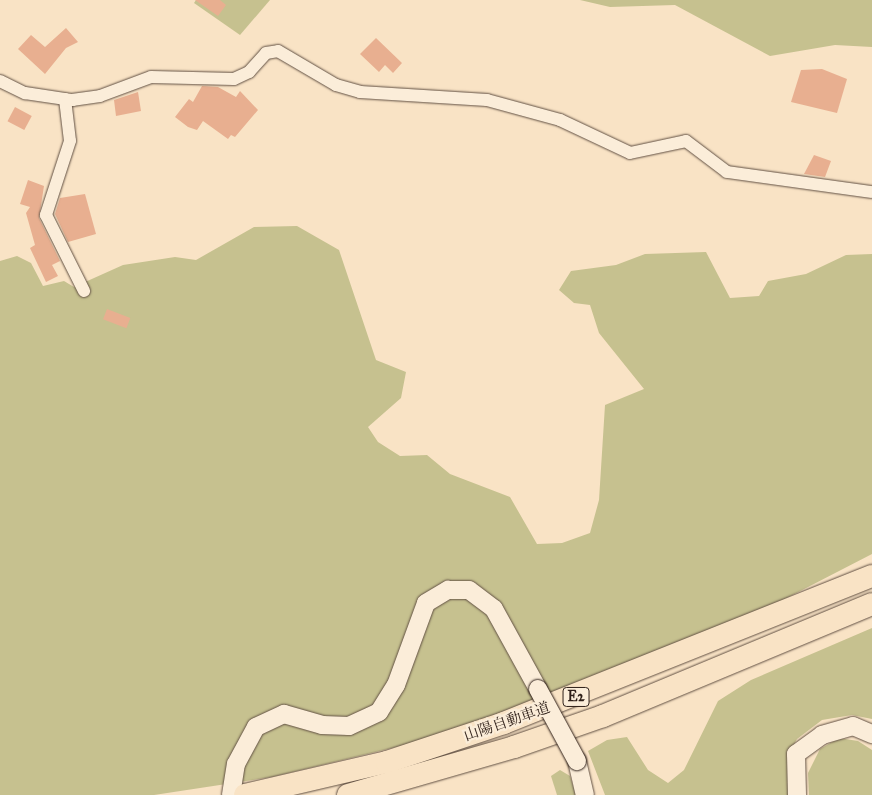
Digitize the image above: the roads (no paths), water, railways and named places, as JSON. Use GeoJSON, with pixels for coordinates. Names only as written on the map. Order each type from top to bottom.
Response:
{"type":"FeatureCollection","features":[{"type":"Feature","properties":{"kind":"highway","name":"山陽自動車道"},"geometry":{"type":"LineString","coordinates":[[245,795],[270,791],[387,762],[504,723],[872,576]]}},
{"type":"Feature","properties":{"kind":"highway","name":"山陽自動車道"},"geometry":{"type":"LineString","coordinates":[[348,795],[514,747],[603,716],[872,604]]}},
{"type":"Feature","properties":{"kind":"main road"},"geometry":{"type":"LineString","coordinates":[[231,795],[236,764],[256,727],[284,714],[322,725],[349,726],[379,712],[396,685],[426,604],[448,590],[469,590],[494,609],[577,761],[585,795]]}},
{"type":"Feature","properties":{"kind":"main road"},"geometry":{"type":"LineString","coordinates":[[797,795],[796,754],[822,735],[853,726],[872,734]]}},
{"type":"Feature","properties":{"kind":"street"},"geometry":{"type":"LineString","coordinates":[[0,81],[25,94],[65,100],[100,96],[151,76],[234,78],[249,72],[266,53],[278,51],[336,84],[360,92],[487,100],[560,120],[630,153],[686,141],[727,172],[872,192]]}},
{"type":"Feature","properties":{"kind":"street"},"geometry":{"type":"LineString","coordinates":[[65,100],[70,141],[46,215],[84,291]]}}]}
